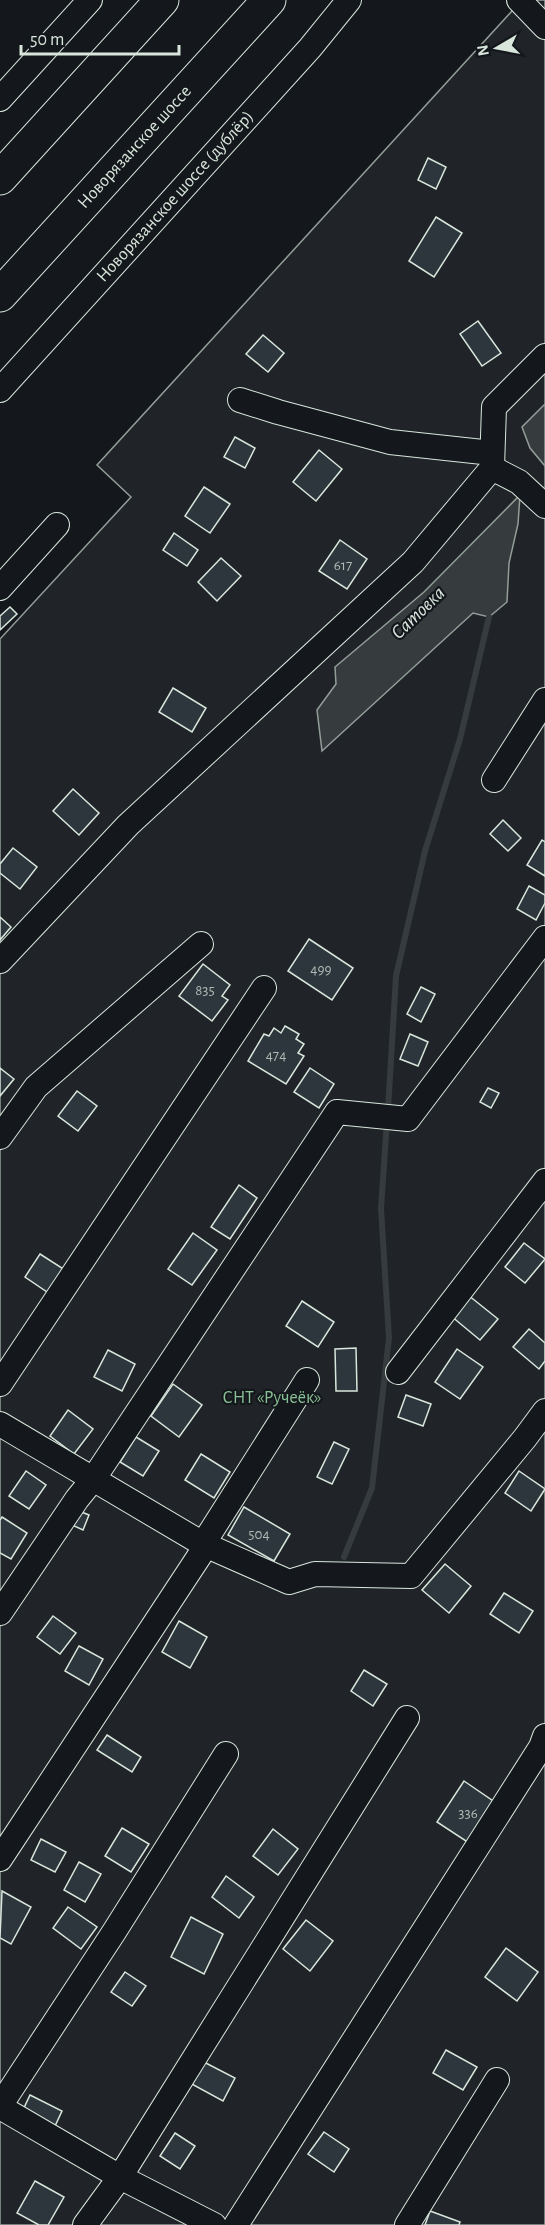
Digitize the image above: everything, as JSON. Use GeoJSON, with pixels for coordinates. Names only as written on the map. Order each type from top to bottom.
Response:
{"type":"FeatureCollection","features":[{"type":"Feature","properties":{"kind":"highway"},"geometry":{"type":"LineString","coordinates":[[0,178],[162,0]]}},
{"type":"Feature","properties":{"kind":"highway","name":"Новорязанское шоссе"},"geometry":{"type":"LineString","coordinates":[[0,295],[268,0]]}},
{"type":"Feature","properties":{"kind":"street"},"geometry":{"type":"LineString","coordinates":[[0,99],[90,0]]}},
{"type":"Feature","properties":{"kind":"street","name":"Новорязанское шоссе (дублёр)"},"geometry":{"type":"LineString","coordinates":[[0,390],[310,48],[349,0]]}},
{"type":"Feature","properties":{"kind":"street"},"geometry":{"type":"LineString","coordinates":[[519,0],[545,27]]}},
{"type":"Feature","properties":{"kind":"street"},"geometry":{"type":"LineString","coordinates":[[0,961],[128,825],[413,562],[492,461],[494,407],[545,356]]}},
{"type":"Feature","properties":{"kind":"street"},"geometry":{"type":"LineString","coordinates":[[240,400],[390,442],[492,461],[545,506]]}},
{"type":"Feature","properties":{"kind":"street"},"geometry":{"type":"LineString","coordinates":[[0,588],[57,525]]}},
{"type":"Feature","properties":{"kind":"street"},"geometry":{"type":"LineString","coordinates":[[494,780],[545,700]]}},
{"type":"Feature","properties":{"kind":"street"},"geometry":{"type":"LineString","coordinates":[[0,1613],[77,1499],[94,1478],[338,1112],[408,1119],[545,938]]}},
{"type":"Feature","properties":{"kind":"street"},"geometry":{"type":"LineString","coordinates":[[0,1137],[36,1087],[201,944]]}},
{"type":"Feature","properties":{"kind":"street"},"geometry":{"type":"LineString","coordinates":[[0,1384],[264,988]]}},
{"type":"Feature","properties":{"kind":"street"},"geometry":{"type":"LineString","coordinates":[[398,1372],[545,1181]]}},
{"type":"Feature","properties":{"kind":"street"},"geometry":{"type":"LineString","coordinates":[[0,1859],[200,1555],[203,1544],[308,1380]]}},
{"type":"Feature","properties":{"kind":"street"},"geometry":{"type":"LineString","coordinates":[[0,1424],[203,1544],[289,1582],[315,1574],[411,1576],[545,1411]]}},
{"type":"Feature","properties":{"kind":"street"},"geometry":{"type":"LineString","coordinates":[[85,2225],[120,2177],[407,1718]]}},
{"type":"Feature","properties":{"kind":"street"},"geometry":{"type":"LineString","coordinates":[[236,2225],[541,1747],[545,1736]]}},
{"type":"Feature","properties":{"kind":"street"},"geometry":{"type":"LineString","coordinates":[[214,2225],[120,2177],[0,2107],[226,1754]]}},
{"type":"Feature","properties":{"kind":"street"},"geometry":{"type":"LineString","coordinates":[[407,2225],[497,2080]]}},
{"type":"Feature","properties":{"kind":"green space","name":"СНТ «Ручеёк»"},"geometry":{"type":"Polygon","coordinates":[[[522,0],[545,0],[545,2225],[0,2225],[0,639],[131,497],[97,465],[522,0]]]}},
{"type":"Feature","properties":{"kind":"water"},"geometry":{"type":"Polygon","coordinates":[[[545,404],[545,466],[530,448],[522,427],[545,404]]]}},
{"type":"Feature","properties":{"kind":"water","name":"Сатовка"},"geometry":{"type":"Polygon","coordinates":[[[520,495],[518,524],[509,563],[507,602],[489,617],[473,613],[322,751],[317,710],[336,684],[335,667],[424,592],[520,495]]]}},
{"type":"Feature","properties":{"kind":"building"},"geometry":{"type":"Polygon","coordinates":[[[428,158],[446,167],[436,189],[418,180],[428,158]]]}},
{"type":"Feature","properties":{"kind":"building"},"geometry":{"type":"Polygon","coordinates":[[[436,217],[462,233],[434,277],[409,261],[436,217]]]}},
{"type":"Feature","properties":{"kind":"building"},"geometry":{"type":"Polygon","coordinates":[[[478,321],[501,353],[482,366],[460,334],[478,321]]]}},
{"type":"Feature","properties":{"kind":"building"},"geometry":{"type":"Polygon","coordinates":[[[263,335],[284,353],[268,372],[246,354],[263,335]]]}},
{"type":"Feature","properties":{"kind":"building"},"geometry":{"type":"Polygon","coordinates":[[[235,437],[255,448],[245,468],[224,457],[235,437]]]}},
{"type":"Feature","properties":{"kind":"building"},"geometry":{"type":"Polygon","coordinates":[[[319,450],[342,469],[316,501],[293,482],[319,450]]]}},
{"type":"Feature","properties":{"kind":"building"},"geometry":{"type":"Polygon","coordinates":[[[204,487],[230,504],[210,533],[185,516],[204,487]]]}},
{"type":"Feature","properties":{"kind":"building"},"geometry":{"type":"Polygon","coordinates":[[[174,533],[198,550],[187,566],[163,550],[174,533]]]}},
{"type":"Feature","properties":{"kind":"building"},"geometry":{"type":"Polygon","coordinates":[[[340,540],[367,559],[347,589],[319,571],[340,540]]]}},
{"type":"Feature","properties":{"kind":"building"},"geometry":{"type":"Polygon","coordinates":[[[221,558],[241,576],[217,601],[198,582],[221,558]]]}},
{"type":"Feature","properties":{"kind":"building"},"geometry":{"type":"Polygon","coordinates":[[[10,607],[17,614],[0,630],[0,616],[10,607]]]}},
{"type":"Feature","properties":{"kind":"building"},"geometry":{"type":"Polygon","coordinates":[[[173,688],[206,708],[192,732],[159,712],[173,688]]]}},
{"type":"Feature","properties":{"kind":"building"},"geometry":{"type":"Polygon","coordinates":[[[73,789],[99,813],[79,835],[53,811],[73,789]]]}},
{"type":"Feature","properties":{"kind":"building"},"geometry":{"type":"Polygon","coordinates":[[[503,820],[521,838],[508,851],[490,834],[503,820]]]}},
{"type":"Feature","properties":{"kind":"building"},"geometry":{"type":"Polygon","coordinates":[[[542,840],[545,842],[545,876],[527,865],[542,840]]]}},
{"type":"Feature","properties":{"kind":"building"},"geometry":{"type":"Polygon","coordinates":[[[13,848],[37,867],[20,889],[0,873],[0,864],[13,848]]]}},
{"type":"Feature","properties":{"kind":"building"},"geometry":{"type":"Polygon","coordinates":[[[529,886],[545,895],[545,903],[536,920],[517,909],[529,886]]]}},
{"type":"Feature","properties":{"kind":"building"},"geometry":{"type":"Polygon","coordinates":[[[0,917],[11,927],[0,940],[0,917]]]}},
{"type":"Feature","properties":{"kind":"building"},"geometry":{"type":"Polygon","coordinates":[[[309,939],[353,968],[332,1000],[288,971],[309,939]]]}},
{"type":"Feature","properties":{"kind":"building"},"geometry":{"type":"Polygon","coordinates":[[[203,964],[230,985],[222,996],[228,1000],[212,1021],[179,996],[203,964]]]}},
{"type":"Feature","properties":{"kind":"building"},"geometry":{"type":"Polygon","coordinates":[[[421,987],[435,994],[421,1022],[407,1014],[421,987]]]}},
{"type":"Feature","properties":{"kind":"building"},"geometry":{"type":"Polygon","coordinates":[[[285,1026],[299,1034],[296,1039],[304,1044],[298,1053],[304,1056],[286,1084],[248,1061],[264,1034],[269,1036],[274,1028],[281,1033],[285,1026]]]}},
{"type":"Feature","properties":{"kind":"building"},"geometry":{"type":"Polygon","coordinates":[[[410,1034],[428,1042],[418,1066],[400,1059],[410,1034]]]}},
{"type":"Feature","properties":{"kind":"building"},"geometry":{"type":"Polygon","coordinates":[[[0,1068],[14,1079],[0,1096],[0,1068]]]}},
{"type":"Feature","properties":{"kind":"building"},"geometry":{"type":"Polygon","coordinates":[[[310,1068],[334,1084],[319,1108],[294,1092],[310,1068]]]}},
{"type":"Feature","properties":{"kind":"building"},"geometry":{"type":"Polygon","coordinates":[[[488,1088],[499,1093],[491,1108],[480,1102],[488,1088]]]}},
{"type":"Feature","properties":{"kind":"building"},"geometry":{"type":"Polygon","coordinates":[[[77,1091],[97,1106],[78,1131],[58,1116],[77,1091]]]}},
{"type":"Feature","properties":{"kind":"building"},"geometry":{"type":"Polygon","coordinates":[[[239,1185],[257,1198],[230,1239],[211,1227],[239,1185]]]}},
{"type":"Feature","properties":{"kind":"building"},"geometry":{"type":"Polygon","coordinates":[[[193,1233],[217,1250],[192,1285],[168,1269],[193,1233]]]}},
{"type":"Feature","properties":{"kind":"building"},"geometry":{"type":"Polygon","coordinates":[[[524,1243],[545,1259],[525,1283],[505,1267],[524,1243]]]}},
{"type":"Feature","properties":{"kind":"building"},"geometry":{"type":"Polygon","coordinates":[[[40,1254],[68,1272],[53,1296],[25,1277],[40,1254]]]}},
{"type":"Feature","properties":{"kind":"building"},"geometry":{"type":"Polygon","coordinates":[[[468,1295],[498,1319],[480,1340],[451,1316],[468,1295]]]}},
{"type":"Feature","properties":{"kind":"building"},"geometry":{"type":"Polygon","coordinates":[[[302,1301],[334,1322],[318,1347],[286,1326],[302,1301]]]}},
{"type":"Feature","properties":{"kind":"building"},"geometry":{"type":"Polygon","coordinates":[[[529,1329],[545,1343],[545,1361],[539,1369],[513,1347],[529,1329]]]}},
{"type":"Feature","properties":{"kind":"building"},"geometry":{"type":"Polygon","coordinates":[[[356,1348],[357,1391],[336,1391],[335,1349],[356,1348]]]}},
{"type":"Feature","properties":{"kind":"building"},"geometry":{"type":"Polygon","coordinates":[[[457,1349],[483,1367],[460,1399],[435,1382],[457,1349]]]}},
{"type":"Feature","properties":{"kind":"building"},"geometry":{"type":"Polygon","coordinates":[[[108,1350],[135,1364],[122,1391],[94,1377],[108,1350]]]}},
{"type":"Feature","properties":{"kind":"building"},"geometry":{"type":"Polygon","coordinates":[[[173,1384],[202,1405],[179,1437],[151,1416],[173,1384]]]}},
{"type":"Feature","properties":{"kind":"building"},"geometry":{"type":"Polygon","coordinates":[[[406,1395],[431,1404],[423,1426],[398,1417],[406,1395]]]}},
{"type":"Feature","properties":{"kind":"building"},"geometry":{"type":"Polygon","coordinates":[[[68,1410],[93,1429],[74,1454],[50,1436],[68,1410]]]}},
{"type":"Feature","properties":{"kind":"building"},"geometry":{"type":"Polygon","coordinates":[[[136,1437],[159,1451],[143,1476],[120,1462],[136,1437]]]}},
{"type":"Feature","properties":{"kind":"building"},"geometry":{"type":"Polygon","coordinates":[[[334,1442],[349,1449],[332,1484],[317,1477],[334,1442]]]}},
{"type":"Feature","properties":{"kind":"building"},"geometry":{"type":"Polygon","coordinates":[[[201,1454],[230,1472],[214,1498],[185,1480],[201,1454]]]}},
{"type":"Feature","properties":{"kind":"building"},"geometry":{"type":"Polygon","coordinates":[[[26,1471],[46,1485],[29,1509],[9,1496],[26,1471]]]}},
{"type":"Feature","properties":{"kind":"building"},"geometry":{"type":"Polygon","coordinates":[[[519,1471],[545,1489],[531,1511],[505,1493],[519,1471]]]}},
{"type":"Feature","properties":{"kind":"building"},"geometry":{"type":"Polygon","coordinates":[[[244,1507],[290,1534],[274,1561],[228,1535],[244,1507]]]}},
{"type":"Feature","properties":{"kind":"building"},"geometry":{"type":"Polygon","coordinates":[[[79,1511],[89,1515],[83,1530],[72,1525],[79,1511]]]}},
{"type":"Feature","properties":{"kind":"building"},"geometry":{"type":"Polygon","coordinates":[[[2,1517],[27,1533],[11,1559],[0,1553],[0,1520],[2,1517]]]}},
{"type":"Feature","properties":{"kind":"building"},"geometry":{"type":"Polygon","coordinates":[[[445,1564],[471,1586],[449,1613],[422,1590],[445,1564]]]}},
{"type":"Feature","properties":{"kind":"building"},"geometry":{"type":"Polygon","coordinates":[[[504,1593],[533,1611],[519,1633],[490,1614],[504,1593]]]}},
{"type":"Feature","properties":{"kind":"building"},"geometry":{"type":"Polygon","coordinates":[[[53,1616],[76,1633],[60,1654],[37,1637],[53,1616]]]}},
{"type":"Feature","properties":{"kind":"building"},"geometry":{"type":"Polygon","coordinates":[[[179,1621],[207,1637],[190,1668],[162,1652],[179,1621]]]}},
{"type":"Feature","properties":{"kind":"building"},"geometry":{"type":"Polygon","coordinates":[[[79,1646],[103,1659],[89,1685],[65,1671],[79,1646]]]}},
{"type":"Feature","properties":{"kind":"building"},"geometry":{"type":"Polygon","coordinates":[[[364,1670],[387,1684],[373,1706],[351,1691],[364,1670]]]}},
{"type":"Feature","properties":{"kind":"building"},"geometry":{"type":"Polygon","coordinates":[[[107,1735],[141,1757],[132,1772],[97,1750],[107,1735]]]}},
{"type":"Feature","properties":{"kind":"building"},"geometry":{"type":"Polygon","coordinates":[[[464,1781],[499,1805],[472,1845],[437,1822],[464,1781]]]}},
{"type":"Feature","properties":{"kind":"building"},"geometry":{"type":"Polygon","coordinates":[[[122,1828],[149,1844],[131,1872],[105,1856],[122,1828]]]}},
{"type":"Feature","properties":{"kind":"building"},"geometry":{"type":"Polygon","coordinates":[[[273,1829],[298,1849],[278,1875],[253,1856],[273,1829]]]}},
{"type":"Feature","properties":{"kind":"building"},"geometry":{"type":"Polygon","coordinates":[[[41,1839],[66,1852],[55,1872],[31,1860],[41,1839]]]}},
{"type":"Feature","properties":{"kind":"building"},"geometry":{"type":"Polygon","coordinates":[[[79,1862],[101,1874],[85,1902],[64,1890],[79,1862]]]}},
{"type":"Feature","properties":{"kind":"building"},"geometry":{"type":"Polygon","coordinates":[[[226,1876],[254,1897],[239,1918],[212,1897],[226,1876]]]}},
{"type":"Feature","properties":{"kind":"building"},"geometry":{"type":"Polygon","coordinates":[[[2,1891],[31,1907],[11,1944],[0,1938],[2,1891]]]}},
{"type":"Feature","properties":{"kind":"building"},"geometry":{"type":"Polygon","coordinates":[[[68,1907],[97,1927],[81,1949],[53,1928],[68,1907]]]}},
{"type":"Feature","properties":{"kind":"building"},"geometry":{"type":"Polygon","coordinates":[[[191,1917],[223,1934],[204,1974],[171,1957],[191,1917]]]}},
{"type":"Feature","properties":{"kind":"building"},"geometry":{"type":"Polygon","coordinates":[[[306,1920],[333,1941],[310,1971],[283,1949],[306,1920]]]}},
{"type":"Feature","properties":{"kind":"building"},"geometry":{"type":"Polygon","coordinates":[[[506,1948],[538,1972],[517,2001],[485,1977],[506,1948]]]}},
{"type":"Feature","properties":{"kind":"building"},"geometry":{"type":"Polygon","coordinates":[[[125,1972],[146,1986],[132,2006],[111,1992],[125,1972]]]}},
{"type":"Feature","properties":{"kind":"building"},"geometry":{"type":"Polygon","coordinates":[[[446,2050],[477,2067],[463,2090],[433,2073],[446,2050]]]}},
{"type":"Feature","properties":{"kind":"building"},"geometry":{"type":"Polygon","coordinates":[[[200,2060],[235,2078],[223,2101],[188,2082],[200,2060]]]}},
{"type":"Feature","properties":{"kind":"building"},"geometry":{"type":"Polygon","coordinates":[[[30,2095],[62,2111],[55,2126],[23,2110],[30,2095]]]}},
{"type":"Feature","properties":{"kind":"building"},"geometry":{"type":"Polygon","coordinates":[[[324,2132],[349,2149],[334,2172],[308,2154],[324,2132]]]}},
{"type":"Feature","properties":{"kind":"building"},"geometry":{"type":"Polygon","coordinates":[[[175,2133],[195,2146],[180,2169],[160,2156],[175,2133]]]}},
{"type":"Feature","properties":{"kind":"building"},"geometry":{"type":"Polygon","coordinates":[[[35,2181],[64,2197],[48,2225],[39,2225],[17,2213],[35,2181]]]}},
{"type":"Feature","properties":{"kind":"building"},"geometry":{"type":"Polygon","coordinates":[[[430,2211],[460,2222],[459,2225],[425,2225],[430,2211]]]}},
{"type":"Feature","properties":{"kind":"waterway"},"geometry":{"type":"LineString","coordinates":[[388,1110],[396,976],[425,851],[460,739],[489,617]]}},
{"type":"Feature","properties":{"kind":"waterway"},"geometry":{"type":"LineString","coordinates":[[344,1557],[372,1488],[389,1338],[381,1208],[387,1121]]}}]}
